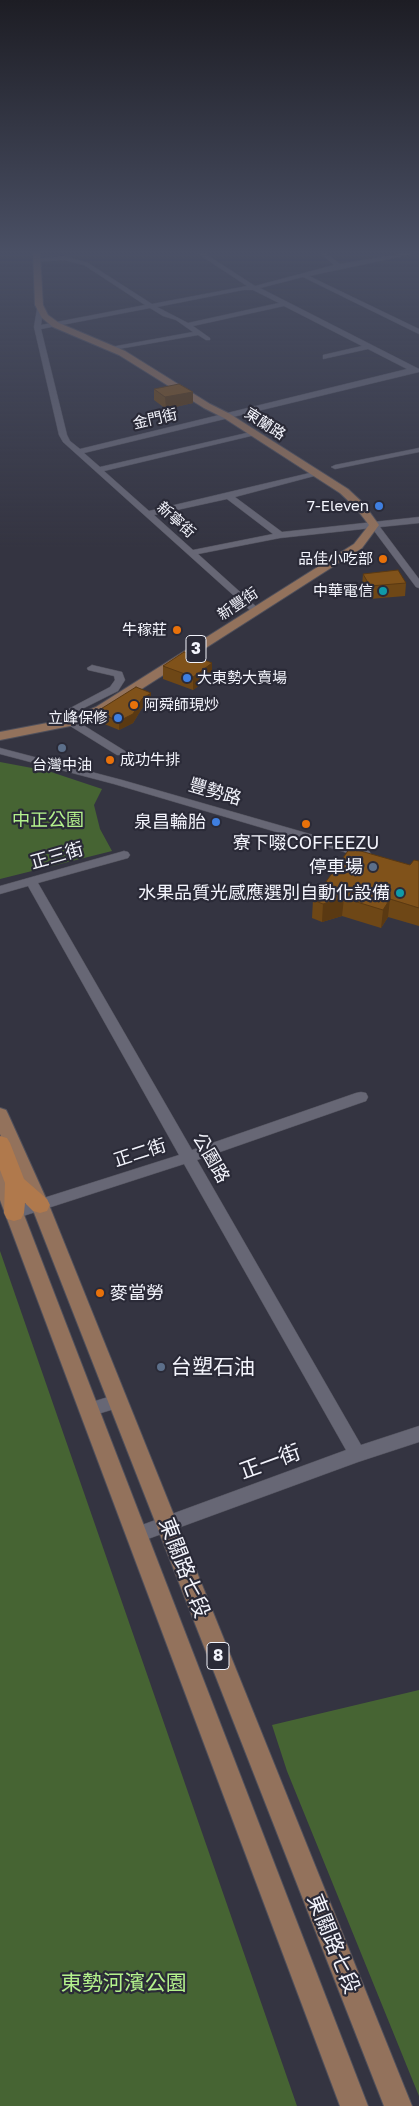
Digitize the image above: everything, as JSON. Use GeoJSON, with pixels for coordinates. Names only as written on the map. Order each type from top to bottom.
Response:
{"type":"FeatureCollection","features":[{"type":"Feature","properties":{"kind":"highway"},"geometry":{"type":"LineString","coordinates":[[0,1143],[14,1213]]}},
{"type":"Feature","properties":{"kind":"highway"},"geometry":{"type":"LineString","coordinates":[[8,1180],[40,1205]]}},
{"type":"Feature","properties":{"kind":"main road","name":"東蘭路"},"geometry":{"type":"LineString","coordinates":[[119,351],[160,375],[207,406],[227,416],[344,491],[359,505],[374,525]]}},
{"type":"Feature","properties":{"kind":"main road","name":"新豐街"},"geometry":{"type":"LineString","coordinates":[[0,736],[71,722],[100,710],[358,546],[374,525]]}},
{"type":"Feature","properties":{"kind":"main road","name":"東關路七段"},"geometry":{"type":"LineString","coordinates":[[0,1114],[40,1205],[398,2106]]}},
{"type":"Feature","properties":{"kind":"main road","name":"東關路七段"},"geometry":{"type":"LineString","coordinates":[[14,1213],[354,2106]]}},
{"type":"Feature","properties":{"kind":"street"},"geometry":{"type":"LineString","coordinates":[[43,351],[63,435],[77,452]]}},
{"type":"Feature","properties":{"kind":"street"},"geometry":{"type":"LineString","coordinates":[[326,357],[349,351]]}},
{"type":"Feature","properties":{"kind":"street"},"geometry":{"type":"LineString","coordinates":[[375,351],[416,372]]}},
{"type":"Feature","properties":{"kind":"street","name":"金門街"},"geometry":{"type":"LineString","coordinates":[[77,452],[227,416],[272,403],[416,372]]}},
{"type":"Feature","properties":{"kind":"street"},"geometry":{"type":"LineString","coordinates":[[98,470],[252,433]]}},
{"type":"Feature","properties":{"kind":"street"},"geometry":{"type":"LineString","coordinates":[[335,468],[419,450]]}},
{"type":"Feature","properties":{"kind":"street","name":"新寧街"},"geometry":{"type":"LineString","coordinates":[[77,452],[256,610]]}},
{"type":"Feature","properties":{"kind":"street"},"geometry":{"type":"LineString","coordinates":[[148,514],[229,496],[315,473]]}},
{"type":"Feature","properties":{"kind":"street"},"geometry":{"type":"LineString","coordinates":[[229,496],[280,534]]}},
{"type":"Feature","properties":{"kind":"street"},"geometry":{"type":"LineString","coordinates":[[192,553],[280,534],[419,520]]}},
{"type":"Feature","properties":{"kind":"street","name":"東蘭路"},"geometry":{"type":"LineString","coordinates":[[374,525],[419,585]]}},
{"type":"Feature","properties":{"kind":"street"},"geometry":{"type":"LineString","coordinates":[[92,668],[118,674],[120,680],[114,689],[64,714],[71,722],[121,753]]}},
{"type":"Feature","properties":{"kind":"street","name":"豐勢路"},"geometry":{"type":"LineString","coordinates":[[0,752],[118,782],[381,859]]}},
{"type":"Feature","properties":{"kind":"street","name":"正三街"},"geometry":{"type":"LineString","coordinates":[[0,890],[124,856]]}},
{"type":"Feature","properties":{"kind":"street","name":"公園路"},"geometry":{"type":"LineString","coordinates":[[31,881],[357,1454]]}},
{"type":"Feature","properties":{"kind":"street","name":"正二街"},"geometry":{"type":"LineString","coordinates":[[14,1213],[189,1157],[361,1097]]}},
{"type":"Feature","properties":{"kind":"street"},"geometry":{"type":"LineString","coordinates":[[88,1410],[118,1401]]}},
{"type":"Feature","properties":{"kind":"street","name":"正一街"},"geometry":{"type":"LineString","coordinates":[[137,1535],[357,1454],[419,1434]]}},
{"type":"Feature","properties":{"kind":"green space","name":"中正公園"},"geometry":{"type":"Polygon","coordinates":[[[0,762],[48,771],[102,789],[94,805],[100,829],[112,851],[0,879],[0,762]]]}},
{"type":"Feature","properties":{"kind":"green space","name":"東勢河濱公園"},"geometry":{"type":"Polygon","coordinates":[[[0,1251],[83,1490],[297,2106],[0,2106],[0,1251]]]}},
{"type":"Feature","properties":{"kind":"green space"},"geometry":{"type":"Polygon","coordinates":[[[419,1690],[419,2096],[287,1771],[272,1725],[419,1690]]]}},
{"type":"Feature","properties":{"kind":"building"},"geometry":{"type":"Polygon","coordinates":[[[179,384],[193,392],[165,397],[154,389],[179,384]]]}},
{"type":"Feature","properties":{"kind":"building"},"geometry":{"type":"Polygon","coordinates":[[[398,570],[406,583],[370,586],[363,574],[398,570]]]}},
{"type":"Feature","properties":{"kind":"building"},"geometry":{"type":"Polygon","coordinates":[[[184,652],[212,663],[193,677],[163,666],[184,652]]]}},
{"type":"Feature","properties":{"kind":"building"},"geometry":{"type":"Polygon","coordinates":[[[136,687],[151,693],[142,699],[133,714],[119,721],[96,712],[136,687]]]}},
{"type":"Feature","properties":{"kind":"building"},"geometry":{"type":"Polygon","coordinates":[[[350,848],[410,865],[414,860],[419,861],[419,908],[390,899],[383,910],[344,898],[323,904],[313,900],[350,848]]]}},
{"type":"Feature","properties":{"kind":"place","name":"7-Eleven"},"geometry":{"type":"Point","coordinates":[379,506]}},
{"type":"Feature","properties":{"kind":"place","name":"品佳小吃部"},"geometry":{"type":"Point","coordinates":[383,559]}},
{"type":"Feature","properties":{"kind":"place","name":"中華電信"},"geometry":{"type":"Point","coordinates":[383,591]}},
{"type":"Feature","properties":{"kind":"place","name":"牛稼莊"},"geometry":{"type":"Point","coordinates":[177,630]}},
{"type":"Feature","properties":{"kind":"place","name":"大東勢大賣場"},"geometry":{"type":"Point","coordinates":[187,678]}},
{"type":"Feature","properties":{"kind":"place","name":"阿舜師現炒"},"geometry":{"type":"Point","coordinates":[134,705]}},
{"type":"Feature","properties":{"kind":"place","name":"立峰保修"},"geometry":{"type":"Point","coordinates":[118,718]}},
{"type":"Feature","properties":{"kind":"place","name":"台灣中油"},"geometry":{"type":"Point","coordinates":[62,748]}},
{"type":"Feature","properties":{"kind":"place","name":"成功牛排"},"geometry":{"type":"Point","coordinates":[110,760]}},
{"type":"Feature","properties":{"kind":"place","name":"泉昌輪胎"},"geometry":{"type":"Point","coordinates":[216,822]}},
{"type":"Feature","properties":{"kind":"place","name":"寮下啜COFFEEZU"},"geometry":{"type":"Point","coordinates":[306,824]}},
{"type":"Feature","properties":{"kind":"place","name":"停車場"},"geometry":{"type":"Point","coordinates":[373,867]}},
{"type":"Feature","properties":{"kind":"place","name":"水果品質光感應選別自動化設備"},"geometry":{"type":"Point","coordinates":[400,893]}},
{"type":"Feature","properties":{"kind":"place","name":"麥當勞"},"geometry":{"type":"Point","coordinates":[100,1293]}},
{"type":"Feature","properties":{"kind":"place","name":"台塑石油"},"geometry":{"type":"Point","coordinates":[161,1367]}}]}
